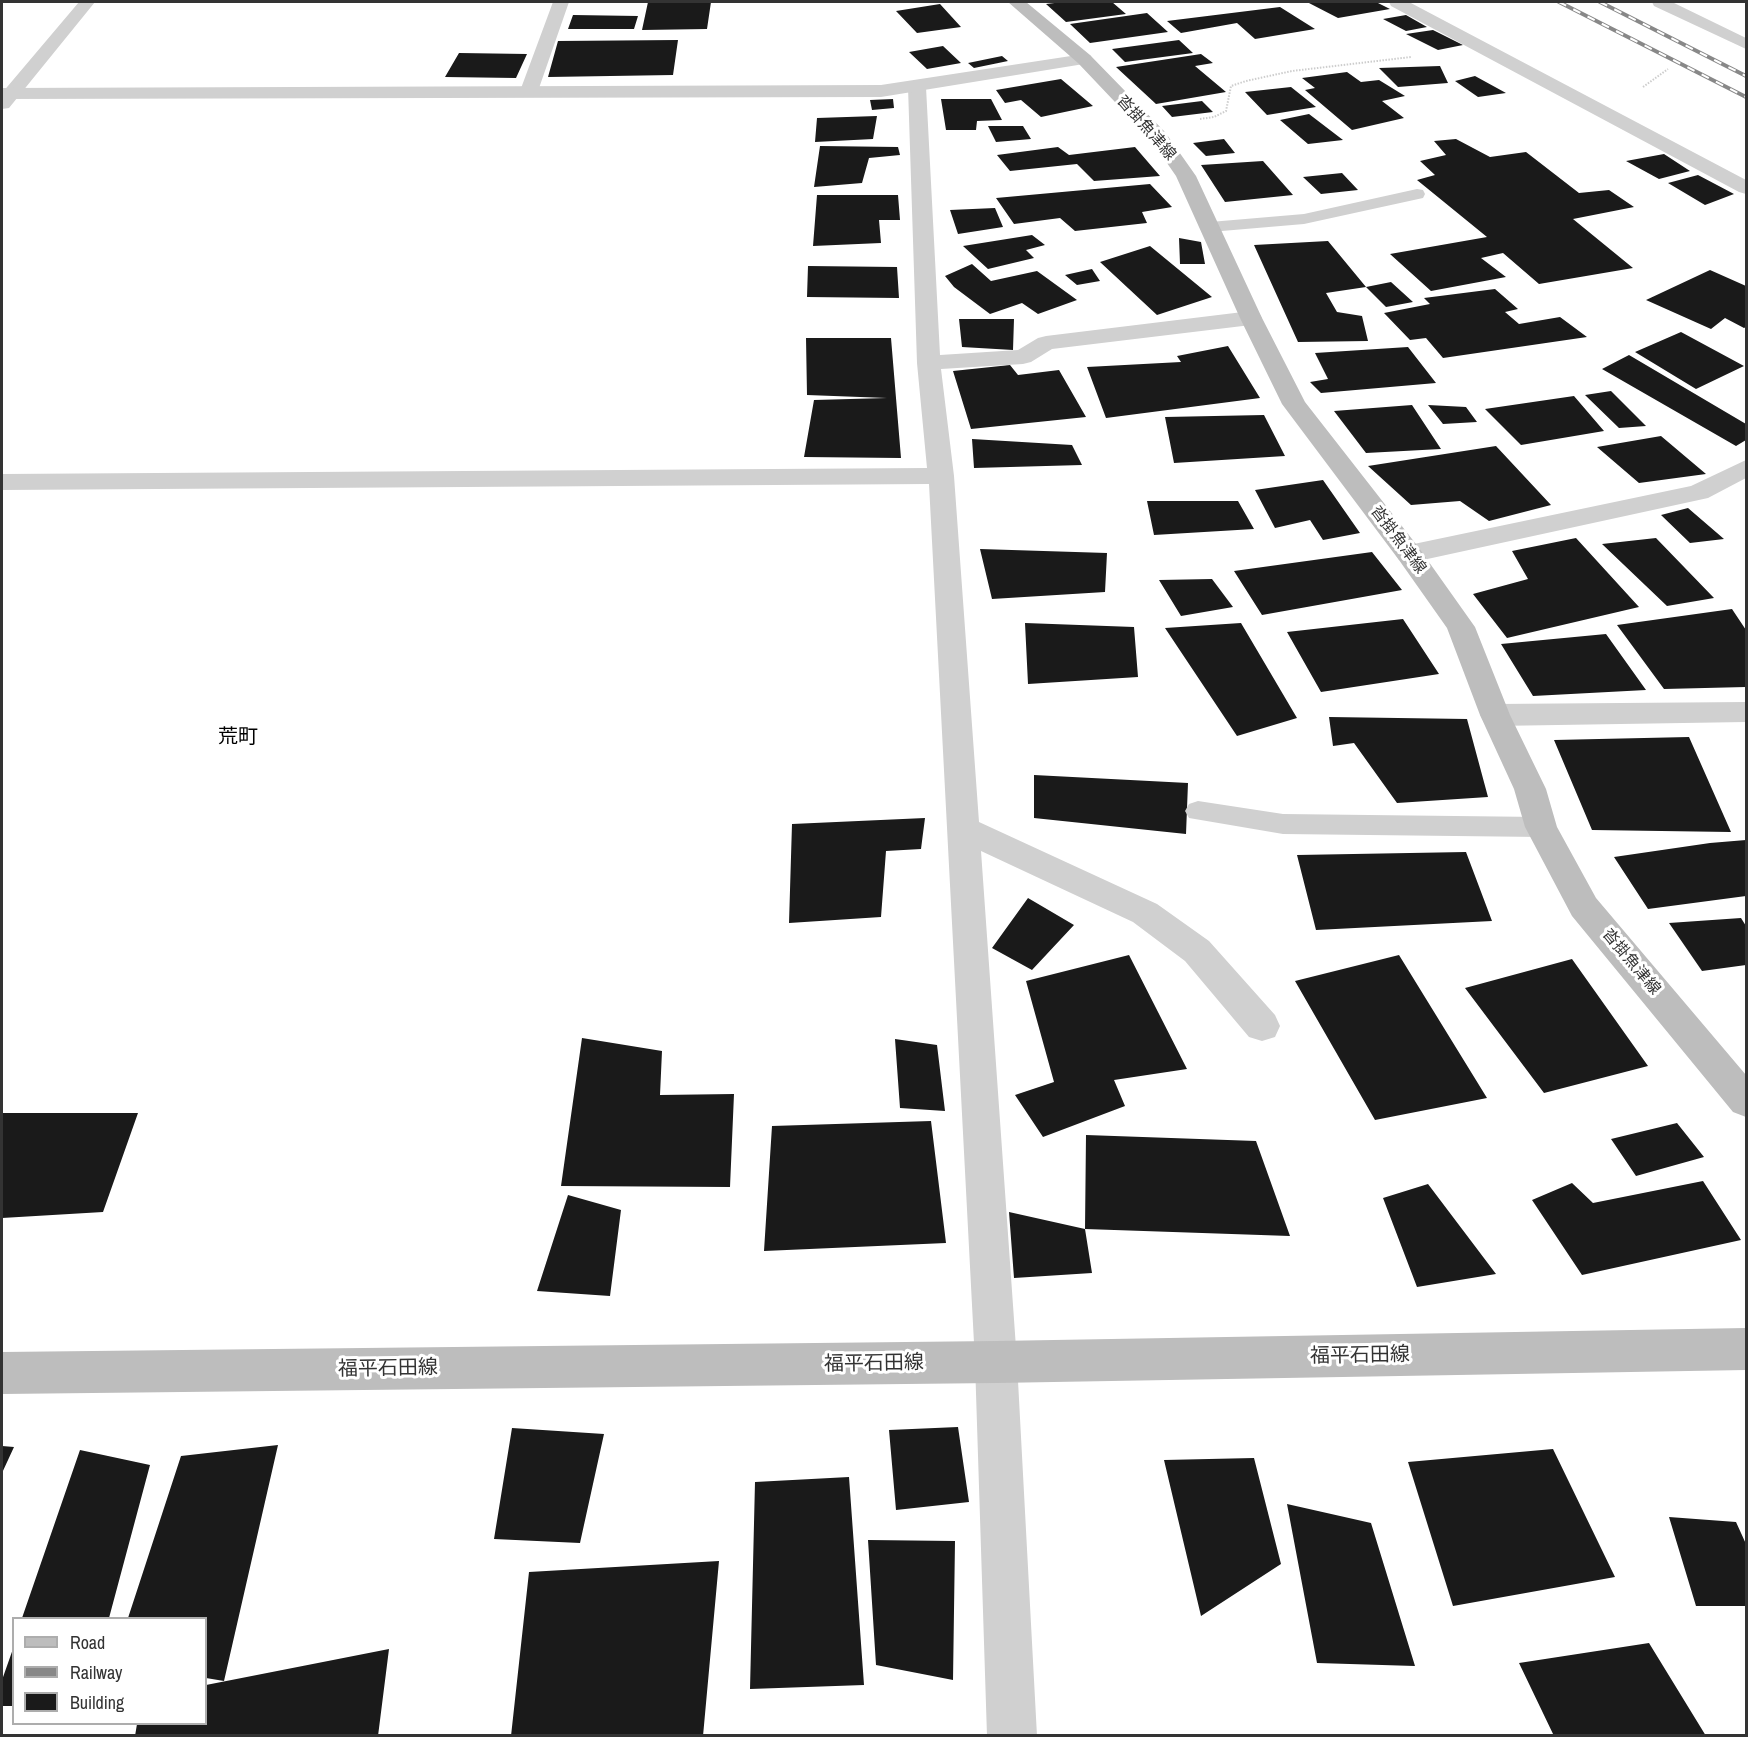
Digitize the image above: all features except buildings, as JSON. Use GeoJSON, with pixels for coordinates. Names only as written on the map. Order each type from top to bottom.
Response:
{"type":"FeatureCollection","features":[{"type":"Feature","properties":{"kind":"main road","name":"沓掛魚津線"},"geometry":{"type":"LineString","coordinates":[[1016,2],[1084,59],[1149,127],[1186,176],[1251,318],[1294,404],[1409,554],[1461,627],[1495,714],[1530,789],[1541,827],[1584,907],[1746,1101]]}},
{"type":"Feature","properties":{"kind":"main road","name":"福平石田線"},"geometry":{"type":"LineString","coordinates":[[2,1373],[996,1362],[1746,1348]]}},
{"type":"Feature","properties":{"kind":"street"},"geometry":{"type":"LineString","coordinates":[[4,98],[87,2]]}},
{"type":"Feature","properties":{"kind":"street"},"geometry":{"type":"LineString","coordinates":[[529,91],[561,2]]}},
{"type":"Feature","properties":{"kind":"street"},"geometry":{"type":"LineString","coordinates":[[1397,2],[1746,188]]}},
{"type":"Feature","properties":{"kind":"street"},"geometry":{"type":"LineString","coordinates":[[1668,2],[1746,44]]}},
{"type":"Feature","properties":{"kind":"street"},"geometry":{"type":"LineString","coordinates":[[4,98],[529,91],[881,90],[917,87],[1084,59]]}},
{"type":"Feature","properties":{"kind":"street"},"geometry":{"type":"LineString","coordinates":[[917,87],[929,363],[941,476],[996,1362],[1012,1736]]}},
{"type":"Feature","properties":{"kind":"street"},"geometry":{"type":"LineString","coordinates":[[929,363],[1023,357],[1046,343],[1251,318]]}},
{"type":"Feature","properties":{"kind":"street"},"geometry":{"type":"LineString","coordinates":[[1409,554],[1699,492],[1746,468]]}},
{"type":"Feature","properties":{"kind":"street"},"geometry":{"type":"LineString","coordinates":[[2,482],[941,476]]}},
{"type":"Feature","properties":{"kind":"street"},"geometry":{"type":"LineString","coordinates":[[1495,714],[1746,712]]}},
{"type":"Feature","properties":{"kind":"street"},"geometry":{"type":"LineString","coordinates":[[963,829],[1145,913],[1197,951],[1262,1026]]}},
{"type":"Feature","properties":{"kind":"lane"},"geometry":{"type":"LineString","coordinates":[[1210,227],[1304,219],[1417,194]]}},
{"type":"Feature","properties":{"kind":"lane"},"geometry":{"type":"LineString","coordinates":[[1198,812],[1283,824],[1541,827]]}},
{"type":"Feature","properties":{"kind":"path"},"geometry":{"type":"LineString","coordinates":[[1149,127],[1214,117],[1226,111],[1231,86],[1246,81],[1292,71],[1407,57],[1491,52]]}},
{"type":"Feature","properties":{"kind":"railway"},"geometry":{"type":"LineString","coordinates":[[1559,2],[1746,97]]}},
{"type":"Feature","properties":{"kind":"railway"},"geometry":{"type":"LineString","coordinates":[[1600,2],[1746,76]]}},
{"type":"Feature","properties":{"kind":"district","name":"荒町"},"geometry":{"type":"Point","coordinates":[238,738]}}]}
